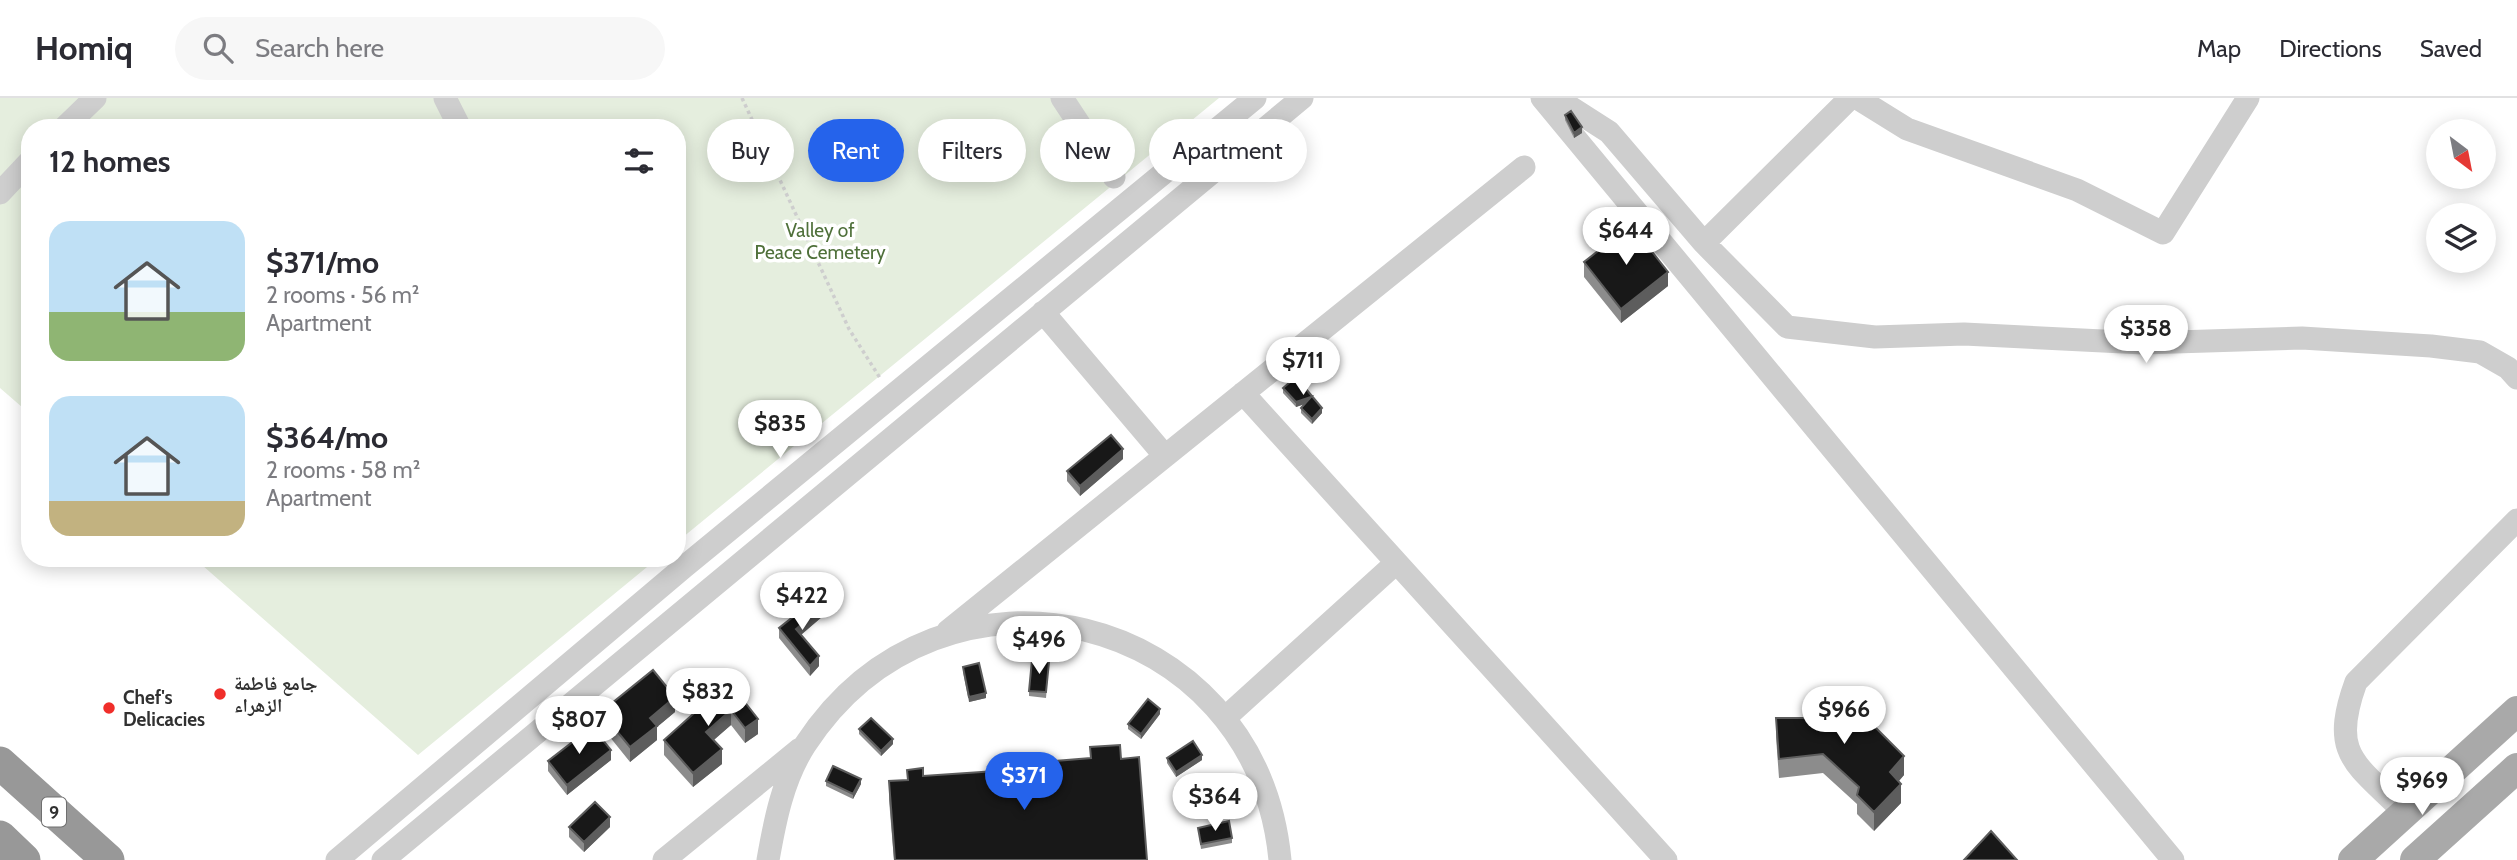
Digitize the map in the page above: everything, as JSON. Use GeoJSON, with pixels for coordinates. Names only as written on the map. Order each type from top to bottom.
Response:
{"type":"FeatureCollection","features":[{"type":"Feature","properties":{"kind":"highway","name":"9"},"geometry":{"type":"LineString","coordinates":[[0,763],[108,860]]}},
{"type":"Feature","properties":{"kind":"highway"},"geometry":{"type":"LineString","coordinates":[[0,837],[24,860]]}},
{"type":"Feature","properties":{"kind":"main road"},"geometry":{"type":"LineString","coordinates":[[2353,860],[2517,711]]}},
{"type":"Feature","properties":{"kind":"main road"},"geometry":{"type":"LineString","coordinates":[[2414,860],[2516,771],[2496,758],[2491,747],[2493,734]]}},
{"type":"Feature","properties":{"kind":"main road"},"geometry":{"type":"LineString","coordinates":[[2382,834],[2395,832],[2406,837],[2414,847],[2414,860]]}},
{"type":"Feature","properties":{"kind":"street"},"geometry":{"type":"LineString","coordinates":[[73,119],[95,98]]}},
{"type":"Feature","properties":{"kind":"street"},"geometry":{"type":"LineString","coordinates":[[445,98],[456,119]]}},
{"type":"Feature","properties":{"kind":"street"},"geometry":{"type":"LineString","coordinates":[[1062,98],[1076,119]]}},
{"type":"Feature","properties":{"kind":"street"},"geometry":{"type":"LineString","coordinates":[[686,559],[731,528],[788,482],[1255,98]]}},
{"type":"Feature","properties":{"kind":"street"},"geometry":{"type":"LineString","coordinates":[[383,860],[804,508],[1303,98]]}},
{"type":"Feature","properties":{"kind":"street"},"geometry":{"type":"LineString","coordinates":[[1542,98],[2173,860]]}},
{"type":"Feature","properties":{"kind":"street"},"geometry":{"type":"LineString","coordinates":[[1556,98],[1609,132],[1704,243],[1787,327],[1875,337],[1964,334],[2143,343],[2302,338],[2431,345],[2480,352],[2508,369],[2517,378]]}},
{"type":"Feature","properties":{"kind":"street"},"geometry":{"type":"LineString","coordinates":[[1704,243],[1850,98]]}},
{"type":"Feature","properties":{"kind":"street"},"geometry":{"type":"LineString","coordinates":[[1857,98],[1908,129],[2077,190],[2163,233],[2248,98]]}},
{"type":"Feature","properties":{"kind":"street"},"geometry":{"type":"LineString","coordinates":[[943,635],[1524,167]]}},
{"type":"Feature","properties":{"kind":"street"},"geometry":{"type":"LineString","coordinates":[[0,193],[21,171]]}},
{"type":"Feature","properties":{"kind":"street"},"geometry":{"type":"LineString","coordinates":[[1043,312],[1165,456]]}},
{"type":"Feature","properties":{"kind":"street"},"geometry":{"type":"LineString","coordinates":[[1243,393],[1666,860]]}},
{"type":"Feature","properties":{"kind":"street"},"geometry":{"type":"LineString","coordinates":[[788,482],[790,499],[804,508]]}},
{"type":"Feature","properties":{"kind":"street"},"geometry":{"type":"LineString","coordinates":[[2405,813],[2348,754],[2343,716],[2356,682],[2517,520]]}},
{"type":"Feature","properties":{"kind":"street"},"geometry":{"type":"LineString","coordinates":[[731,528],[745,531],[756,548]]}},
{"type":"Feature","properties":{"kind":"street"},"geometry":{"type":"LineString","coordinates":[[1226,717],[1396,562]]}},
{"type":"Feature","properties":{"kind":"street"},"geometry":{"type":"LineString","coordinates":[[337,860],[675,567]]}},
{"type":"Feature","properties":{"kind":"street"},"geometry":{"type":"LineString","coordinates":[[664,860],[804,746],[842,698],[889,661],[943,635],[994,623],[1046,622],[1098,632],[1146,651],[1189,680],[1226,717],[1257,767],[1277,823],[1280,860]]}},
{"type":"Feature","properties":{"kind":"street"},"geometry":{"type":"LineString","coordinates":[[768,860],[778,803],[804,746]]}},
{"type":"Feature","properties":{"kind":"path"},"geometry":{"type":"LineString","coordinates":[[742,98],[849,330],[872,368],[895,394]]}},
{"type":"Feature","properties":{"kind":"green space","name":"Valley of Peace Cemetery"},"geometry":{"type":"Polygon","coordinates":[[[0,98],[1219,98],[1193,119],[1149,119],[1149,155],[1135,167],[1135,119],[1040,119],[1040,182],[1116,182],[686,535],[686,119],[21,119],[21,406],[0,388],[0,98]]]}},
{"type":"Feature","properties":{"kind":"green space"},"geometry":{"type":"Polygon","coordinates":[[[204,567],[647,567],[418,755],[204,567]]]}},
{"type":"Feature","properties":{"kind":"building"},"geometry":{"type":"Polygon","coordinates":[[[1571,111],[1582,127],[1574,133],[1565,115],[1571,111]]]}},
{"type":"Feature","properties":{"kind":"building"},"geometry":{"type":"Polygon","coordinates":[[[1631,225],[1668,272],[1621,309],[1584,262],[1631,225]]]}},
{"type":"Feature","properties":{"kind":"building"},"geometry":{"type":"Polygon","coordinates":[[[1296,377],[1322,408],[1312,419],[1301,408],[1311,397],[1296,402],[1283,388],[1296,377]]]}},
{"type":"Feature","properties":{"kind":"building"},"geometry":{"type":"Polygon","coordinates":[[[1111,435],[1123,449],[1080,486],[1067,471],[1111,435]]]}},
{"type":"Feature","properties":{"kind":"building"},"geometry":{"type":"Polygon","coordinates":[[[817,598],[823,606],[796,629],[819,656],[810,666],[779,628],[817,598]]]}},
{"type":"Feature","properties":{"kind":"building"},"geometry":{"type":"Polygon","coordinates":[[[1032,660],[1049,662],[1046,692],[1029,691],[1032,660]]]}},
{"type":"Feature","properties":{"kind":"building"},"geometry":{"type":"Polygon","coordinates":[[[979,663],[986,693],[969,697],[963,667],[979,663]]]}},
{"type":"Feature","properties":{"kind":"building"},"geometry":{"type":"Polygon","coordinates":[[[653,670],[675,697],[650,718],[657,726],[630,747],[601,712],[653,670]]]}},
{"type":"Feature","properties":{"kind":"building"},"geometry":{"type":"Polygon","coordinates":[[[729,682],[758,719],[745,728],[731,710],[706,732],[722,749],[693,773],[664,740],[729,682]]]}},
{"type":"Feature","properties":{"kind":"building"},"geometry":{"type":"Polygon","coordinates":[[[1835,689],[1847,703],[1869,705],[1869,721],[1904,756],[1890,772],[1901,784],[1874,812],[1857,795],[1859,787],[1823,754],[1779,759],[1776,718],[1807,718],[1807,705],[1821,706],[1835,689]]]}},
{"type":"Feature","properties":{"kind":"building"},"geometry":{"type":"Polygon","coordinates":[[[1148,699],[1160,709],[1141,734],[1128,724],[1148,699]]]}},
{"type":"Feature","properties":{"kind":"building"},"geometry":{"type":"Polygon","coordinates":[[[871,718],[893,739],[881,751],[859,729],[871,718]]]}},
{"type":"Feature","properties":{"kind":"building"},"geometry":{"type":"Polygon","coordinates":[[[592,727],[611,750],[567,785],[548,761],[592,727]]]}},
{"type":"Feature","properties":{"kind":"building"},"geometry":{"type":"Polygon","coordinates":[[[1193,741],[1202,755],[1176,772],[1167,758],[1193,741]]]}},
{"type":"Feature","properties":{"kind":"building"},"geometry":{"type":"Polygon","coordinates":[[[1120,745],[1121,759],[1139,757],[1147,860],[895,860],[889,781],[908,780],[907,770],[923,768],[923,776],[996,771],[996,760],[1029,758],[1030,763],[1091,758],[1090,747],[1120,745]]]}},
{"type":"Feature","properties":{"kind":"building"},"geometry":{"type":"Polygon","coordinates":[[[833,766],[861,779],[853,794],[826,781],[833,766]]]}},
{"type":"Feature","properties":{"kind":"building"},"geometry":{"type":"Polygon","coordinates":[[[595,802],[610,817],[584,842],[569,827],[595,802]]]}},
{"type":"Feature","properties":{"kind":"building"},"geometry":{"type":"Polygon","coordinates":[[[1229,821],[1232,838],[1201,844],[1198,828],[1229,821]]]}},
{"type":"Feature","properties":{"kind":"building"},"geometry":{"type":"Polygon","coordinates":[[[1991,831],[2017,860],[1964,860],[1991,831]]]}},
{"type":"Feature","properties":{"kind":"place","name":"جامع فاطمة الزهراء"},"geometry":{"type":"Point","coordinates":[220,694]}},
{"type":"Feature","properties":{"kind":"place","name":"Chef's Delicacies"},"geometry":{"type":"Point","coordinates":[109,708]}}]}
